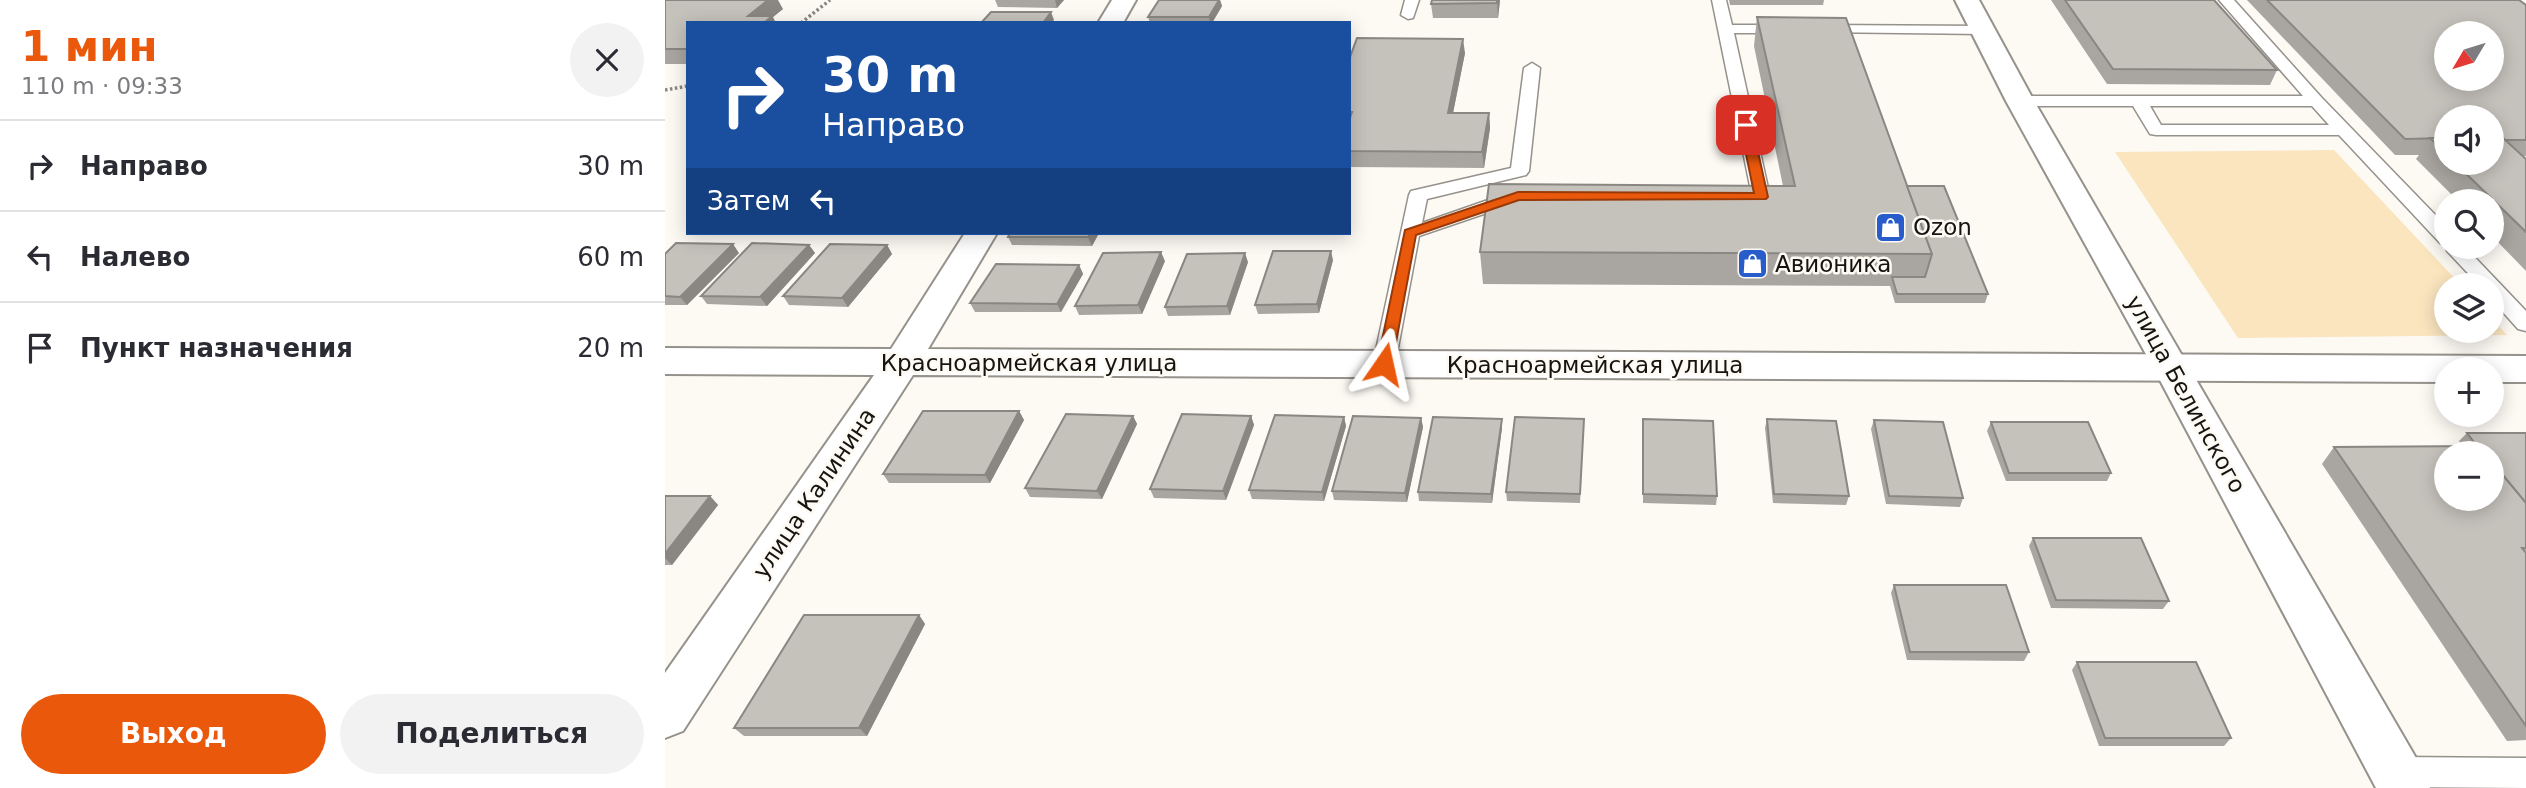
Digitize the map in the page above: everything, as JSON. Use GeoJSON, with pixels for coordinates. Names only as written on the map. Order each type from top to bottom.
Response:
{"type":"FeatureCollection","features":[{"type":"Feature","properties":{"kind":"street"},"geometry":{"type":"LineString","coordinates":[[1111,21],[1124,0]]}},
{"type":"Feature","properties":{"kind":"street","name":"улица Белинского"},"geometry":{"type":"LineString","coordinates":[[1975,15],[2020,101],[2172,367],[2399,780]]}},
{"type":"Feature","properties":{"kind":"street","name":"улица Калинина"},"geometry":{"type":"LineString","coordinates":[[665,715],[902,362],[980,235]]}},
{"type":"Feature","properties":{"kind":"street","name":"Красноармейская улица"},"geometry":{"type":"LineString","coordinates":[[665,361],[2526,369]]}},
{"type":"Feature","properties":{"kind":"lane"},"geometry":{"type":"LineString","coordinates":[[1719,0],[1761,197],[1721,197]]}},
{"type":"Feature","properties":{"kind":"lane"},"geometry":{"type":"LineString","coordinates":[[2225,0],[2434,225]]}},
{"type":"Feature","properties":{"kind":"lane"},"geometry":{"type":"LineString","coordinates":[[1726,29],[1800,29],[1975,15]]}},
{"type":"Feature","properties":{"kind":"lane"},"geometry":{"type":"LineString","coordinates":[[1384,364],[1418,195],[1520,171],[1532,68]]}},
{"type":"Feature","properties":{"kind":"lane"},"geometry":{"type":"LineString","coordinates":[[2020,101],[2316,101]]}},
{"type":"Feature","properties":{"kind":"lane"},"geometry":{"type":"LineString","coordinates":[[2139,102],[2156,130],[2343,130]]}},
{"type":"Feature","properties":{"kind":"lane"},"geometry":{"type":"LineString","coordinates":[[1410,233],[1518,196],[1531,196]]}},
{"type":"Feature","properties":{"kind":"lane"},"geometry":{"type":"LineString","coordinates":[[2465,259],[2478,273]]}},
{"type":"Feature","properties":{"kind":"lane"},"geometry":{"type":"LineString","coordinates":[[2504,300],[2526,324]]}},
{"type":"Feature","properties":{"kind":"lane"},"geometry":{"type":"LineString","coordinates":[[2399,780],[2526,774]]}},
{"type":"Feature","properties":{"kind":"path"},"geometry":{"type":"LineString","coordinates":[[804,21],[830,0]]}},
{"type":"Feature","properties":{"kind":"path"},"geometry":{"type":"LineString","coordinates":[[665,90],[686,86]]}},
{"type":"Feature","properties":{"kind":"shaded area"},"geometry":{"type":"Polygon","coordinates":[[[2334,150],[2450,273],[2434,273],[2434,336],[2238,338],[2115,152],[2334,150]]]}},
{"type":"Feature","properties":{"kind":"building"},"geometry":{"type":"Polygon","coordinates":[[[665,0],[768,0],[748,16],[772,16],[766,21],[686,21],[686,49],[665,49],[665,0]]]}},
{"type":"Feature","properties":{"kind":"building"},"geometry":{"type":"Polygon","coordinates":[[[1159,0],[1219,0],[1209,17],[1148,17],[1159,0]]]}},
{"type":"Feature","properties":{"kind":"building"},"geometry":{"type":"Polygon","coordinates":[[[1432,0],[1497,0],[1497,3],[1431,4],[1432,0]]]}},
{"type":"Feature","properties":{"kind":"building"},"geometry":{"type":"Polygon","coordinates":[[[2065,0],[2214,0],[2277,70],[2113,69],[2065,0]]]}},
{"type":"Feature","properties":{"kind":"building"},"geometry":{"type":"Polygon","coordinates":[[[2267,0],[2519,0],[2526,5],[2526,140],[2504,140],[2504,105],[2434,105],[2434,138],[2405,139],[2267,0]]]}},
{"type":"Feature","properties":{"kind":"building"},"geometry":{"type":"Polygon","coordinates":[[[991,12],[1051,12],[1044,21],[983,21],[991,12]]]}},
{"type":"Feature","properties":{"kind":"building"},"geometry":{"type":"Polygon","coordinates":[[[1757,17],[1846,18],[1932,254],[1480,252],[1489,184],[1795,186],[1757,17]]]}},
{"type":"Feature","properties":{"kind":"building"},"geometry":{"type":"Polygon","coordinates":[[[1357,38],[1463,39],[1448,113],[1489,113],[1482,152],[1351,151],[1351,54],[1357,38]]]}},
{"type":"Feature","properties":{"kind":"building"},"geometry":{"type":"Polygon","coordinates":[[[2504,139],[2526,159],[2526,232],[2504,211],[2504,189],[2482,189],[2467,175],[2504,175],[2504,139]]]}},
{"type":"Feature","properties":{"kind":"building"},"geometry":{"type":"Polygon","coordinates":[[[1907,186],[1944,186],[1988,294],[1897,294],[1892,277],[1925,277],[1932,254],[1907,186]]]}},
{"type":"Feature","properties":{"kind":"building"},"geometry":{"type":"Polygon","coordinates":[[[1009,235],[1090,235],[1088,237],[1008,237],[1009,235]]]}},
{"type":"Feature","properties":{"kind":"building"},"geometry":{"type":"Polygon","coordinates":[[[676,243],[733,244],[680,297],[665,296],[665,254],[676,243]]]}},
{"type":"Feature","properties":{"kind":"building"},"geometry":{"type":"Polygon","coordinates":[[[752,243],[809,245],[760,297],[701,296],[752,243]]]}},
{"type":"Feature","properties":{"kind":"building"},"geometry":{"type":"Polygon","coordinates":[[[830,244],[887,245],[842,298],[783,296],[830,244]]]}},
{"type":"Feature","properties":{"kind":"building"},"geometry":{"type":"Polygon","coordinates":[[[1273,251],[1331,251],[1317,304],[1255,305],[1273,251]]]}},
{"type":"Feature","properties":{"kind":"building"},"geometry":{"type":"Polygon","coordinates":[[[1161,252],[1138,305],[1075,306],[1103,253],[1161,252]]]}},
{"type":"Feature","properties":{"kind":"building"},"geometry":{"type":"Polygon","coordinates":[[[1245,253],[1227,306],[1165,307],[1187,254],[1245,253]]]}},
{"type":"Feature","properties":{"kind":"building"},"geometry":{"type":"Polygon","coordinates":[[[996,264],[1079,265],[1057,304],[970,303],[996,264]]]}},
{"type":"Feature","properties":{"kind":"building"},"geometry":{"type":"Polygon","coordinates":[[[923,411],[1019,411],[985,475],[883,474],[923,411]]]}},
{"type":"Feature","properties":{"kind":"building"},"geometry":{"type":"Polygon","coordinates":[[[1066,414],[1133,416],[1097,491],[1025,488],[1066,414]]]}},
{"type":"Feature","properties":{"kind":"building"},"geometry":{"type":"Polygon","coordinates":[[[1182,414],[1251,416],[1223,491],[1150,489],[1182,414]]]}},
{"type":"Feature","properties":{"kind":"building"},"geometry":{"type":"Polygon","coordinates":[[[1275,415],[1344,417],[1322,492],[1249,490],[1275,415]]]}},
{"type":"Feature","properties":{"kind":"building"},"geometry":{"type":"Polygon","coordinates":[[[1353,416],[1421,418],[1405,493],[1332,491],[1353,416]]]}},
{"type":"Feature","properties":{"kind":"building"},"geometry":{"type":"Polygon","coordinates":[[[1433,417],[1502,419],[1491,494],[1418,492],[1433,417]]]}},
{"type":"Feature","properties":{"kind":"building"},"geometry":{"type":"Polygon","coordinates":[[[1515,417],[1584,419],[1580,494],[1506,492],[1515,417]]]}},
{"type":"Feature","properties":{"kind":"building"},"geometry":{"type":"Polygon","coordinates":[[[1643,419],[1713,421],[1717,496],[1643,494],[1643,419]]]}},
{"type":"Feature","properties":{"kind":"building"},"geometry":{"type":"Polygon","coordinates":[[[1767,419],[1836,421],[1849,496],[1774,494],[1767,419]]]}},
{"type":"Feature","properties":{"kind":"building"},"geometry":{"type":"Polygon","coordinates":[[[1874,420],[1943,422],[1963,498],[1889,496],[1874,420]]]}},
{"type":"Feature","properties":{"kind":"building"},"geometry":{"type":"Polygon","coordinates":[[[1991,422],[2088,422],[2111,473],[2009,473],[1991,422]]]}},
{"type":"Feature","properties":{"kind":"building"},"geometry":{"type":"Polygon","coordinates":[[[2467,433],[2526,433],[2526,503],[2504,476],[2504,441],[2473,441],[2467,433]]]}},
{"type":"Feature","properties":{"kind":"building"},"geometry":{"type":"Polygon","coordinates":[[[2434,446],[2434,511],[2504,511],[2504,476],[2526,503],[2526,548],[2522,548],[2526,553],[2526,726],[2334,447],[2434,446]]]}},
{"type":"Feature","properties":{"kind":"building"},"geometry":{"type":"Polygon","coordinates":[[[665,496],[710,496],[665,554],[665,496]]]}},
{"type":"Feature","properties":{"kind":"building"},"geometry":{"type":"Polygon","coordinates":[[[2033,538],[2141,538],[2169,601],[2056,600],[2033,538]]]}},
{"type":"Feature","properties":{"kind":"building"},"geometry":{"type":"Polygon","coordinates":[[[1894,585],[2006,585],[2029,652],[1910,652],[1894,585]]]}},
{"type":"Feature","properties":{"kind":"building"},"geometry":{"type":"Polygon","coordinates":[[[804,615],[919,615],[859,728],[734,728],[804,615]]]}},
{"type":"Feature","properties":{"kind":"building"},"geometry":{"type":"Polygon","coordinates":[[[2077,662],[2196,662],[2231,738],[2105,738],[2077,662]]]}},
{"type":"Feature","properties":{"kind":"place","name":"Ozon"},"geometry":{"type":"Point","coordinates":[1890,227]}},
{"type":"Feature","properties":{"kind":"place","name":"Авионика"},"geometry":{"type":"Point","coordinates":[1752,264]}},
{"type":"Feature","properties":{"kind":"route"},"geometry":{"type":"LineString","coordinates":[[1384,364],[1410,233],[1518,196],[1761,197],[1746,125]]}}]}
